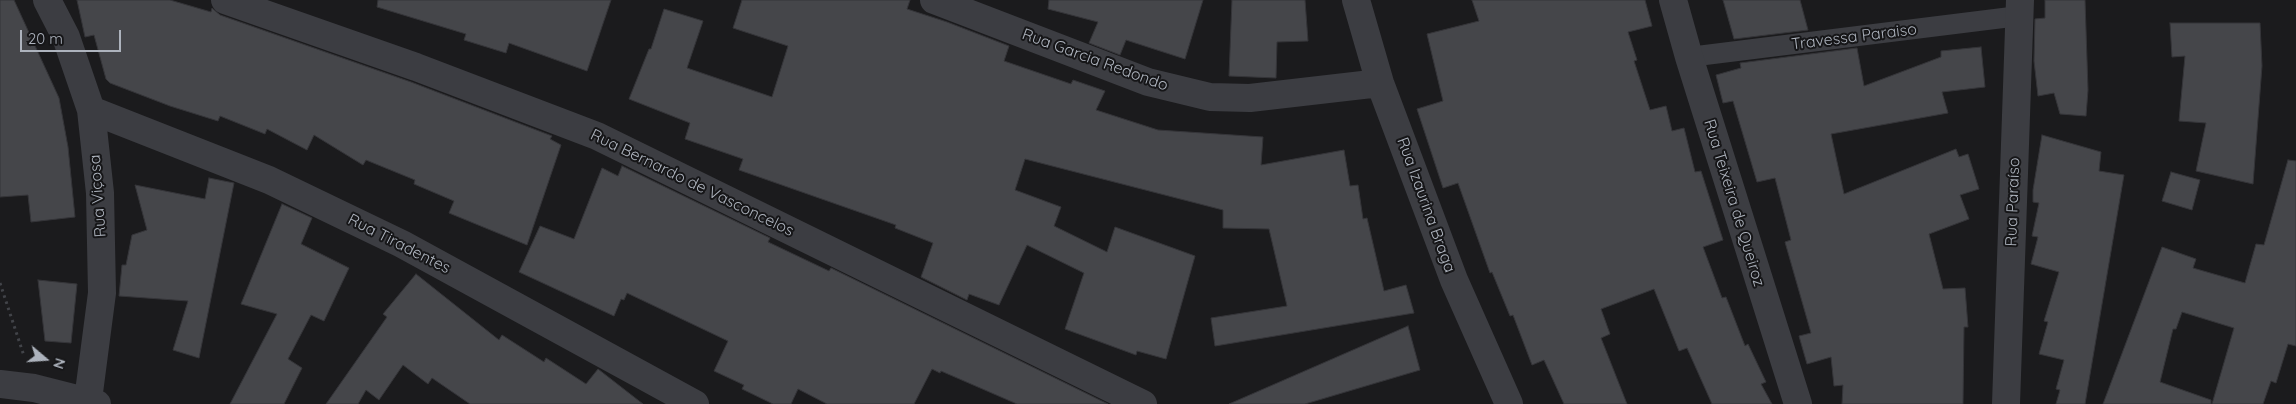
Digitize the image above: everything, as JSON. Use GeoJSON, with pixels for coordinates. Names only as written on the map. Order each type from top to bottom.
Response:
{"type":"FeatureCollection","features":[{"type":"Feature","properties":{"kind":"street","name":"Rua Viçosa"},"geometry":{"type":"LineString","coordinates":[[47,0],[66,37],[91,110],[100,194],[102,293],[92,402]]}},
{"type":"Feature","properties":{"kind":"street","name":"Rua Bernardo de Vasconcelos"},"geometry":{"type":"LineString","coordinates":[[225,0],[416,67],[597,136],[1143,404]]}},
{"type":"Feature","properties":{"kind":"street","name":"Rua Garcia Redondo"},"geometry":{"type":"LineString","coordinates":[[934,0],[1148,82],[1210,97],[1250,98],[1380,83]]}},
{"type":"Feature","properties":{"kind":"street","name":"Rua Izaurina Braga"},"geometry":{"type":"LineString","coordinates":[[1356,0],[1380,83],[1454,280],[1509,404]]}},
{"type":"Feature","properties":{"kind":"street","name":"Rua Teixeira de Queiroz"},"geometry":{"type":"LineString","coordinates":[[1673,0],[1689,57],[1798,404]]}},
{"type":"Feature","properties":{"kind":"street","name":"Rua Paraíso"},"geometry":{"type":"LineString","coordinates":[[2006,404],[2020,8]]}},
{"type":"Feature","properties":{"kind":"street","name":"Rua Tiradentes"},"geometry":{"type":"LineString","coordinates":[[91,110],[269,180],[402,244],[695,404]]}},
{"type":"Feature","properties":{"kind":"street"},"geometry":{"type":"LineString","coordinates":[[0,384],[34,388],[92,402]]}},
{"type":"Feature","properties":{"kind":"lane","name":"Travessa Paraiso"},"geometry":{"type":"LineString","coordinates":[[1689,57],[2020,8]]}},
{"type":"Feature","properties":{"kind":"path"},"geometry":{"type":"LineString","coordinates":[[0,283],[34,388]]}},
{"type":"Feature","properties":{"kind":"building"},"geometry":{"type":"Polygon","coordinates":[[[0,0],[14,0],[59,98],[68,147],[75,217],[31,222],[28,195],[0,197],[0,0]]]}},
{"type":"Feature","properties":{"kind":"building"},"geometry":{"type":"Polygon","coordinates":[[[77,0],[170,0],[211,12],[212,8],[220,15],[411,82],[552,136],[550,139],[561,145],[527,245],[449,213],[454,201],[414,184],[415,180],[366,160],[363,165],[314,135],[307,150],[267,129],[265,134],[220,116],[218,121],[170,106],[110,83],[106,79],[94,35],[85,37],[77,0]]]}},
{"type":"Feature","properties":{"kind":"building"},"geometry":{"type":"Polygon","coordinates":[[[378,0],[611,0],[587,71],[509,43],[506,53],[464,40],[466,34],[377,7],[378,0]]]}},
{"type":"Feature","properties":{"kind":"building"},"geometry":{"type":"Polygon","coordinates":[[[742,0],[910,0],[907,9],[1009,46],[1004,61],[1071,84],[1073,80],[1105,91],[1096,110],[1158,130],[1263,137],[1261,165],[1344,150],[1350,186],[1358,185],[1363,219],[1367,218],[1384,291],[1406,285],[1414,313],[1215,346],[1211,318],[1287,306],[1269,229],[1223,228],[1223,210],[1025,159],[1015,190],[1061,207],[1054,226],[1107,252],[1115,227],[1195,256],[1166,359],[1137,351],[1136,355],[1065,329],[1084,273],[1027,245],[999,305],[969,294],[967,300],[921,277],[933,243],[895,228],[896,225],[739,170],[743,159],[685,139],[690,123],[629,99],[649,49],[651,49],[664,9],[703,21],[687,68],[772,97],[788,46],[733,28],[742,0]]]}},
{"type":"Feature","properties":{"kind":"building"},"geometry":{"type":"Polygon","coordinates":[[[1049,0],[1203,0],[1185,59],[1126,40],[1120,55],[1089,43],[1098,22],[1048,9],[1049,0]]]}},
{"type":"Feature","properties":{"kind":"building"},"geometry":{"type":"Polygon","coordinates":[[[1232,0],[1305,0],[1308,41],[1277,42],[1276,78],[1229,76],[1232,0]]]}},
{"type":"Feature","properties":{"kind":"building"},"geometry":{"type":"Polygon","coordinates":[[[1472,0],[1645,0],[1652,26],[1628,32],[1637,60],[1634,61],[1650,110],[1666,106],[1672,131],[1684,128],[1695,172],[1701,171],[1723,240],[1703,247],[1722,298],[1726,297],[1745,346],[1748,344],[1766,382],[1761,384],[1772,404],[1712,404],[1687,348],[1679,351],[1654,289],[1601,309],[1610,334],[1601,338],[1627,404],[1564,404],[1544,360],[1532,365],[1513,315],[1510,316],[1492,272],[1490,273],[1458,183],[1443,188],[1417,109],[1443,101],[1427,34],[1479,21],[1472,0]]]}},
{"type":"Feature","properties":{"kind":"building"},"geometry":{"type":"Polygon","coordinates":[[[1723,0],[1800,0],[1808,30],[1734,39],[1723,0]]]}},
{"type":"Feature","properties":{"kind":"building"},"geometry":{"type":"Polygon","coordinates":[[[2045,0],[2085,0],[2088,90],[2086,116],[2060,114],[2054,93],[2038,96],[2034,61],[2035,19],[2045,18],[2045,0]]]}},
{"type":"Feature","properties":{"kind":"building"},"geometry":{"type":"Polygon","coordinates":[[[2170,23],[2260,23],[2262,66],[2253,184],[2196,171],[2206,123],[2179,121],[2185,56],[2172,57],[2170,23]]]}},
{"type":"Feature","properties":{"kind":"building"},"geometry":{"type":"Polygon","coordinates":[[[1981,47],[1985,87],[1942,92],[1948,113],[1831,134],[1844,194],[1956,149],[1959,157],[1968,154],[1979,189],[1960,195],[1969,219],[1929,234],[1943,289],[1965,288],[1968,327],[1964,327],[1963,404],[1842,404],[1843,385],[1834,386],[1831,357],[1807,364],[1799,336],[1811,333],[1785,242],[1791,240],[1775,178],[1757,182],[1733,101],[1723,103],[1716,75],[1741,68],[1740,63],[1857,48],[1864,86],[1941,57],[1941,51],[1981,47]]]}},
{"type":"Feature","properties":{"kind":"building"},"geometry":{"type":"Polygon","coordinates":[[[2042,135],[2101,152],[2099,171],[2124,175],[2085,404],[2056,404],[2060,390],[2056,389],[2064,360],[2039,354],[2048,322],[2044,321],[2059,272],[2031,264],[2038,237],[2032,236],[2039,203],[2033,202],[2033,190],[2042,135]]]}},
{"type":"Feature","properties":{"kind":"building"},"geometry":{"type":"Polygon","coordinates":[[[2288,160],[2296,161],[2296,346],[2288,344],[2276,383],[2271,381],[2263,404],[2212,404],[2234,328],[2182,312],[2176,329],[2173,329],[2160,382],[2211,400],[2211,404],[2103,404],[2162,247],[2196,259],[2193,268],[2245,283],[2256,244],[2264,245],[2288,160]]]}},
{"type":"Feature","properties":{"kind":"building"},"geometry":{"type":"Polygon","coordinates":[[[622,166],[770,238],[768,242],[829,271],[831,268],[1108,404],[1017,404],[941,371],[940,373],[932,369],[914,404],[827,404],[798,389],[791,404],[773,404],[742,389],[744,385],[714,371],[728,341],[627,293],[624,300],[621,299],[614,316],[519,272],[540,226],[574,239],[602,168],[618,176],[622,166]]]}},
{"type":"Feature","properties":{"kind":"building"},"geometry":{"type":"Polygon","coordinates":[[[2171,172],[2200,180],[2192,210],[2162,201],[2171,172]]]}},
{"type":"Feature","properties":{"kind":"building"},"geometry":{"type":"Polygon","coordinates":[[[209,178],[234,183],[199,358],[173,350],[188,301],[119,296],[122,265],[126,265],[132,235],[147,230],[135,185],[205,199],[209,178]]]}},
{"type":"Feature","properties":{"kind":"building"},"geometry":{"type":"Polygon","coordinates":[[[282,204],[312,218],[301,244],[349,268],[324,321],[311,315],[288,359],[302,368],[284,404],[230,404],[277,314],[241,304],[282,204]]]}},
{"type":"Feature","properties":{"kind":"building"},"geometry":{"type":"Polygon","coordinates":[[[416,274],[499,340],[502,335],[544,362],[546,358],[586,384],[598,369],[643,404],[470,404],[432,378],[428,384],[403,365],[379,400],[366,390],[358,404],[326,404],[387,317],[383,314],[416,274]]]}},
{"type":"Feature","properties":{"kind":"building"},"geometry":{"type":"Polygon","coordinates":[[[38,280],[77,284],[71,343],[45,341],[38,280]]]}},
{"type":"Feature","properties":{"kind":"building"},"geometry":{"type":"Polygon","coordinates":[[[1408,326],[1420,370],[1305,404],[1229,404],[1408,326]]]}}]}
